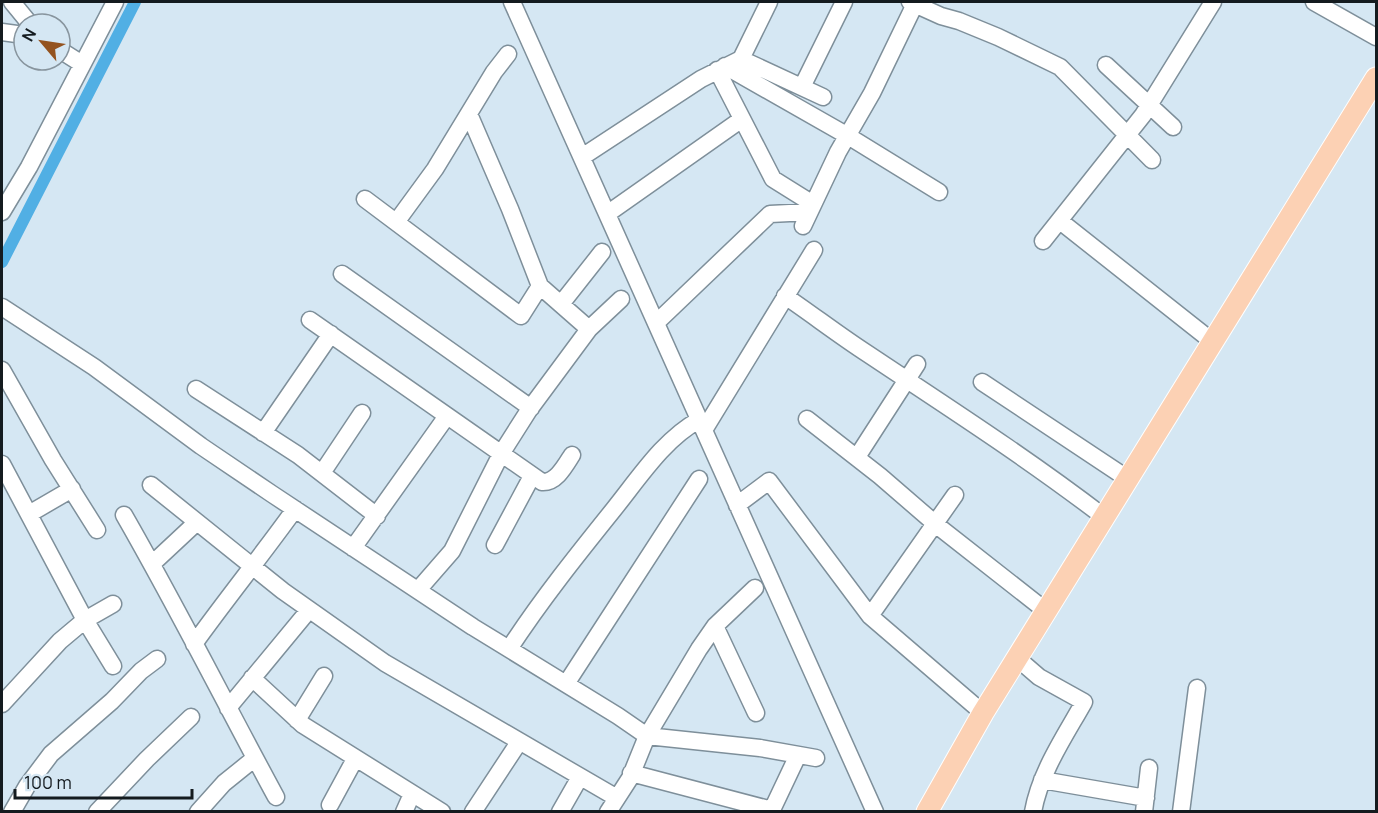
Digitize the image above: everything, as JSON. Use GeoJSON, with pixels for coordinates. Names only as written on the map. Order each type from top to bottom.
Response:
{"type":"FeatureCollection","features":[{"type":"Feature","properties":{"kind":"main road"},"geometry":{"type":"LineString","coordinates":[[927,812],[983,713],[1377,78]]}},
{"type":"Feature","properties":{"kind":"street"},"geometry":{"type":"LineString","coordinates":[[2,212],[115,2]]}},
{"type":"Feature","properties":{"kind":"street"},"geometry":{"type":"LineString","coordinates":[[512,2],[874,812]]}},
{"type":"Feature","properties":{"kind":"street"},"geometry":{"type":"LineString","coordinates":[[582,158],[721,68],[741,59],[769,2]]}},
{"type":"Feature","properties":{"kind":"street"},"geometry":{"type":"LineString","coordinates":[[802,87],[844,2]]}},
{"type":"Feature","properties":{"kind":"street"},"geometry":{"type":"LineString","coordinates":[[1043,242],[1149,105],[1213,2]]}},
{"type":"Feature","properties":{"kind":"street"},"geometry":{"type":"LineString","coordinates":[[1314,2],[1377,38]]}},
{"type":"Feature","properties":{"kind":"street"},"geometry":{"type":"LineString","coordinates":[[808,214],[873,93],[913,3],[941,16],[998,36],[1060,68],[1152,160]]}},
{"type":"Feature","properties":{"kind":"street"},"geometry":{"type":"LineString","coordinates":[[397,221],[435,169],[494,72],[508,54]]}},
{"type":"Feature","properties":{"kind":"street"},"geometry":{"type":"LineString","coordinates":[[72,58],[82,64]]}},
{"type":"Feature","properties":{"kind":"street"},"geometry":{"type":"LineString","coordinates":[[741,59],[823,97]]}},
{"type":"Feature","properties":{"kind":"street"},"geometry":{"type":"LineString","coordinates":[[1106,65],[1173,127]]}},
{"type":"Feature","properties":{"kind":"street"},"geometry":{"type":"LineString","coordinates":[[721,68],[848,136],[939,192]]}},
{"type":"Feature","properties":{"kind":"street"},"geometry":{"type":"LineString","coordinates":[[721,68],[742,119],[773,179],[808,214]]}},
{"type":"Feature","properties":{"kind":"street"},"geometry":{"type":"LineString","coordinates":[[469,114],[540,286],[589,329]]}},
{"type":"Feature","properties":{"kind":"street"},"geometry":{"type":"LineString","coordinates":[[607,214],[742,119]]}},
{"type":"Feature","properties":{"kind":"street"},"geometry":{"type":"LineString","coordinates":[[364,199],[397,221],[444,260],[521,316],[540,286]]}},
{"type":"Feature","properties":{"kind":"street"},"geometry":{"type":"LineString","coordinates":[[656,323],[770,214],[808,214]]}},
{"type":"Feature","properties":{"kind":"street"},"geometry":{"type":"LineString","coordinates":[[1060,221],[1213,342]]}},
{"type":"Feature","properties":{"kind":"street"},"geometry":{"type":"LineString","coordinates":[[509,649],[536,608],[625,495],[680,430],[702,425],[814,250]]}},
{"type":"Feature","properties":{"kind":"street"},"geometry":{"type":"LineString","coordinates":[[561,304],[602,252]]}},
{"type":"Feature","properties":{"kind":"street"},"geometry":{"type":"LineString","coordinates":[[342,274],[531,408]]}},
{"type":"Feature","properties":{"kind":"street"},"geometry":{"type":"LineString","coordinates":[[785,296],[1041,469],[1104,518]]}},
{"type":"Feature","properties":{"kind":"street"},"geometry":{"type":"LineString","coordinates":[[418,590],[452,551],[501,454],[531,408],[589,329],[621,299]]}},
{"type":"Feature","properties":{"kind":"street"},"geometry":{"type":"LineString","coordinates":[[2,307],[94,367],[201,446],[353,548],[647,736],[760,748],[816,758]]}},
{"type":"Feature","properties":{"kind":"street"},"geometry":{"type":"LineString","coordinates":[[310,320],[542,482],[548,482],[557,476],[572,455]]}},
{"type":"Feature","properties":{"kind":"street"},"geometry":{"type":"LineString","coordinates":[[263,433],[331,334]]}},
{"type":"Feature","properties":{"kind":"street"},"geometry":{"type":"LineString","coordinates":[[857,457],[917,364]]}},
{"type":"Feature","properties":{"kind":"street"},"geometry":{"type":"LineString","coordinates":[[2,370],[97,530]]}},
{"type":"Feature","properties":{"kind":"street"},"geometry":{"type":"LineString","coordinates":[[982,382],[1128,479]]}},
{"type":"Feature","properties":{"kind":"street"},"geometry":{"type":"LineString","coordinates":[[196,389],[322,473],[377,516]]}},
{"type":"Feature","properties":{"kind":"street"},"geometry":{"type":"LineString","coordinates":[[322,473],[362,413]]}},
{"type":"Feature","properties":{"kind":"street"},"geometry":{"type":"LineString","coordinates":[[353,548],[447,416]]}},
{"type":"Feature","properties":{"kind":"street"},"geometry":{"type":"LineString","coordinates":[[807,419],[1046,611]]}},
{"type":"Feature","properties":{"kind":"street"},"geometry":{"type":"LineString","coordinates":[[2,464],[85,620],[113,666]]}},
{"type":"Feature","properties":{"kind":"street"},"geometry":{"type":"LineString","coordinates":[[495,546],[532,476]]}},
{"type":"Feature","properties":{"kind":"street"},"geometry":{"type":"LineString","coordinates":[[566,684],[699,479]]}},
{"type":"Feature","properties":{"kind":"street"},"geometry":{"type":"LineString","coordinates":[[737,505],[769,481],[870,616],[983,713]]}},
{"type":"Feature","properties":{"kind":"street"},"geometry":{"type":"LineString","coordinates":[[151,485],[309,610],[385,663],[580,777],[612,805],[632,773],[647,736],[715,626],[755,588]]}},
{"type":"Feature","properties":{"kind":"street"},"geometry":{"type":"LineString","coordinates":[[29,514],[72,489]]}},
{"type":"Feature","properties":{"kind":"street"},"geometry":{"type":"LineString","coordinates":[[870,616],[955,495]]}},
{"type":"Feature","properties":{"kind":"street"},"geometry":{"type":"LineString","coordinates":[[194,644],[295,509]]}},
{"type":"Feature","properties":{"kind":"street"},"geometry":{"type":"LineString","coordinates":[[124,515],[153,564],[276,796]]}},
{"type":"Feature","properties":{"kind":"street"},"geometry":{"type":"LineString","coordinates":[[153,564],[197,522]]}},
{"type":"Feature","properties":{"kind":"street"},"geometry":{"type":"LineString","coordinates":[[2,704],[60,641],[85,620],[113,604]]}},
{"type":"Feature","properties":{"kind":"street"},"geometry":{"type":"LineString","coordinates":[[228,708],[309,610]]}},
{"type":"Feature","properties":{"kind":"street"},"geometry":{"type":"LineString","coordinates":[[715,626],[756,713]]}},
{"type":"Feature","properties":{"kind":"street"},"geometry":{"type":"LineString","coordinates":[[1017,658],[1039,677],[1084,702],[1042,780],[1035,797],[1033,812]]}},
{"type":"Feature","properties":{"kind":"street"},"geometry":{"type":"LineString","coordinates":[[12,812],[27,786],[51,754],[157,659]]}},
{"type":"Feature","properties":{"kind":"street"},"geometry":{"type":"LineString","coordinates":[[297,720],[324,676]]}},
{"type":"Feature","properties":{"kind":"street"},"geometry":{"type":"LineString","coordinates":[[252,678],[297,720],[355,759],[442,812]]}},
{"type":"Feature","properties":{"kind":"street"},"geometry":{"type":"LineString","coordinates":[[1181,812],[1197,688]]}},
{"type":"Feature","properties":{"kind":"street"},"geometry":{"type":"LineString","coordinates":[[97,812],[191,717]]}},
{"type":"Feature","properties":{"kind":"street"},"geometry":{"type":"LineString","coordinates":[[473,812],[519,742]]}},
{"type":"Feature","properties":{"kind":"street"},"geometry":{"type":"LineString","coordinates":[[632,773],[771,811],[798,755]]}},
{"type":"Feature","properties":{"kind":"street"},"geometry":{"type":"LineString","coordinates":[[198,812],[224,783],[255,758]]}},
{"type":"Feature","properties":{"kind":"street"},"geometry":{"type":"LineString","coordinates":[[330,805],[355,759]]}},
{"type":"Feature","properties":{"kind":"street"},"geometry":{"type":"LineString","coordinates":[[1042,780],[1145,805],[1149,768]]}},
{"type":"Feature","properties":{"kind":"street"},"geometry":{"type":"LineString","coordinates":[[560,812],[580,777]]}},
{"type":"Feature","properties":{"kind":"street"},"geometry":{"type":"LineString","coordinates":[[404,812],[412,794]]}},
{"type":"Feature","properties":{"kind":"waterway"},"geometry":{"type":"LineString","coordinates":[[2,262],[135,2]]}}]}
